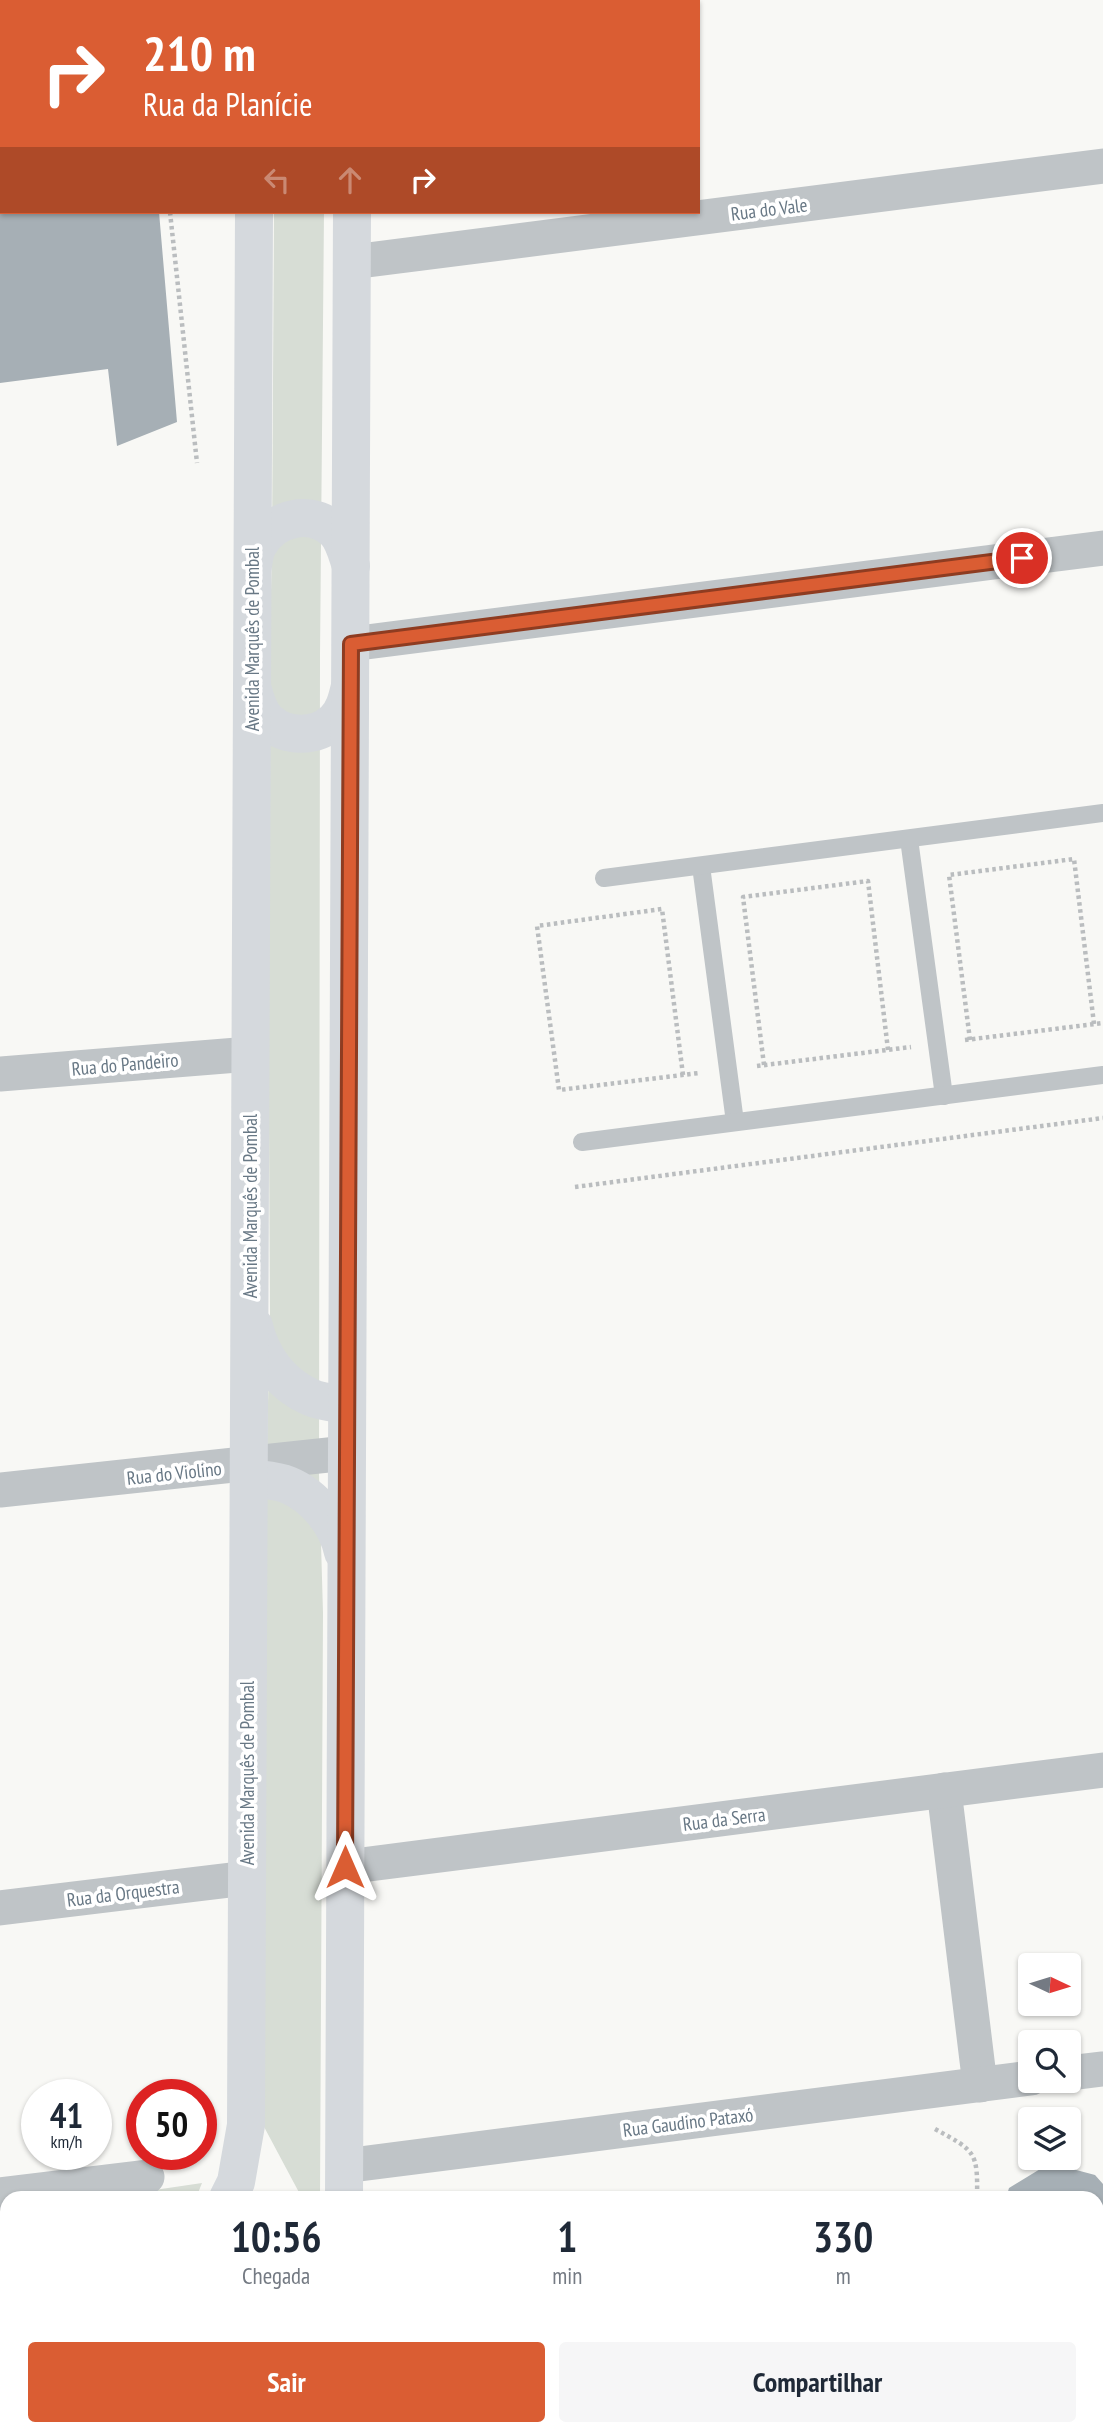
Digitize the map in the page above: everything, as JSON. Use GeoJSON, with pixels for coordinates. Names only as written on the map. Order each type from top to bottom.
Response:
{"type":"FeatureCollection","features":[{"type":"Feature","properties":{"kind":"main road","name":"Avenida Marquês de Pombal"},"geometry":{"type":"LineString","coordinates":[[232,2191],[236,2182],[246,2125],[254,214]]}},
{"type":"Feature","properties":{"kind":"main road"},"geometry":{"type":"LineString","coordinates":[[344,2182],[352,214]]}},
{"type":"Feature","properties":{"kind":"main road"},"geometry":{"type":"LineString","coordinates":[[253,566],[256,547],[267,532],[283,521],[302,517],[321,521],[336,532],[351,566]]}},
{"type":"Feature","properties":{"kind":"main road"},"geometry":{"type":"LineString","coordinates":[[252,686],[256,704],[267,721],[282,731],[301,734],[319,731],[335,721],[346,705],[351,686]]}},
{"type":"Feature","properties":{"kind":"main road"},"geometry":{"type":"LineString","coordinates":[[249,1307],[258,1345],[279,1377],[310,1397],[347,1405]]}},
{"type":"Feature","properties":{"kind":"main road"},"geometry":{"type":"LineString","coordinates":[[248,1471],[288,1485],[319,1506],[340,1538],[347,1575]]}},
{"type":"Feature","properties":{"kind":"street","name":"Rua do Vale"},"geometry":{"type":"LineString","coordinates":[[352,262],[1103,166]]}},
{"type":"Feature","properties":{"kind":"street"},"geometry":{"type":"LineString","coordinates":[[351,644],[1103,548]]}},
{"type":"Feature","properties":{"kind":"street","name":"Rua do Pandeiro"},"geometry":{"type":"LineString","coordinates":[[0,1074],[250,1054]]}},
{"type":"Feature","properties":{"kind":"street","name":"Rua do Violino"},"geometry":{"type":"LineString","coordinates":[[0,1490],[248,1471],[347,1453]]}},
{"type":"Feature","properties":{"kind":"street","name":"Rua da Serra"},"geometry":{"type":"LineString","coordinates":[[345,1867],[1103,1770]]}},
{"type":"Feature","properties":{"kind":"street"},"geometry":{"type":"LineString","coordinates":[[943,1790],[980,2085]]}},
{"type":"Feature","properties":{"kind":"street","name":"Rua da Orquestra"},"geometry":{"type":"LineString","coordinates":[[0,1908],[247,1878]]}},
{"type":"Feature","properties":{"kind":"street"},"geometry":{"type":"LineString","coordinates":[[1081,2072],[1103,2069]]}},
{"type":"Feature","properties":{"kind":"street","name":"Rua Gaudino Pataxó"},"geometry":{"type":"LineString","coordinates":[[344,2182],[1018,2080]]}},
{"type":"Feature","properties":{"kind":"street"},"geometry":{"type":"LineString","coordinates":[[43,2191],[147,2177]]}},
{"type":"Feature","properties":{"kind":"lane"},"geometry":{"type":"LineString","coordinates":[[604,878],[1103,813]]}},
{"type":"Feature","properties":{"kind":"lane"},"geometry":{"type":"LineString","coordinates":[[909,839],[944,1096]]}},
{"type":"Feature","properties":{"kind":"lane"},"geometry":{"type":"LineString","coordinates":[[701,866],[735,1122]]}},
{"type":"Feature","properties":{"kind":"lane"},"geometry":{"type":"LineString","coordinates":[[582,1142],[1103,1075]]}},
{"type":"Feature","properties":{"kind":"path"},"geometry":{"type":"LineString","coordinates":[[170,214],[197,463]]}},
{"type":"Feature","properties":{"kind":"path"},"geometry":{"type":"LineString","coordinates":[[970,1040],[949,875],[994,869],[1073,859],[1094,1024]]}},
{"type":"Feature","properties":{"kind":"path"},"geometry":{"type":"LineString","coordinates":[[764,1065],[743,897],[843,884],[868,881],[888,1050]]}},
{"type":"Feature","properties":{"kind":"path"},"geometry":{"type":"LineString","coordinates":[[683,1075],[662,909],[537,926],[559,1090],[728,1070],[1103,1023]]}},
{"type":"Feature","properties":{"kind":"path"},"geometry":{"type":"LineString","coordinates":[[575,1187],[1103,1118]]}},
{"type":"Feature","properties":{"kind":"path"},"geometry":{"type":"LineString","coordinates":[[934,2129],[968,2147],[977,2170],[977,2191]]}},
{"type":"Feature","properties":{"kind":"shaded area"},"geometry":{"type":"Polygon","coordinates":[[[274,214],[324,214],[320,656],[319,1474],[323,1613],[320,2191],[298,2191],[262,2123],[265,1537],[270,1314],[267,753],[272,550],[274,214]]]}},
{"type":"Feature","properties":{"kind":"shaded area"},"geometry":{"type":"Polygon","coordinates":[[[202,2183],[199,2191],[148,2191],[202,2183]]]}},
{"type":"Feature","properties":{"kind":"building"},"geometry":{"type":"Polygon","coordinates":[[[0,214],[159,214],[177,422],[117,446],[108,369],[0,383],[0,214]]]}},
{"type":"Feature","properties":{"kind":"building"},"geometry":{"type":"Polygon","coordinates":[[[1039,2170],[1076,2170],[1095,2175],[1103,2184],[1103,2191],[1008,2191],[1039,2170]]]}},
{"type":"Feature","properties":{"kind":"route"},"geometry":{"type":"LineString","coordinates":[[345,1867],[351,644],[1022,558]]}}]}
